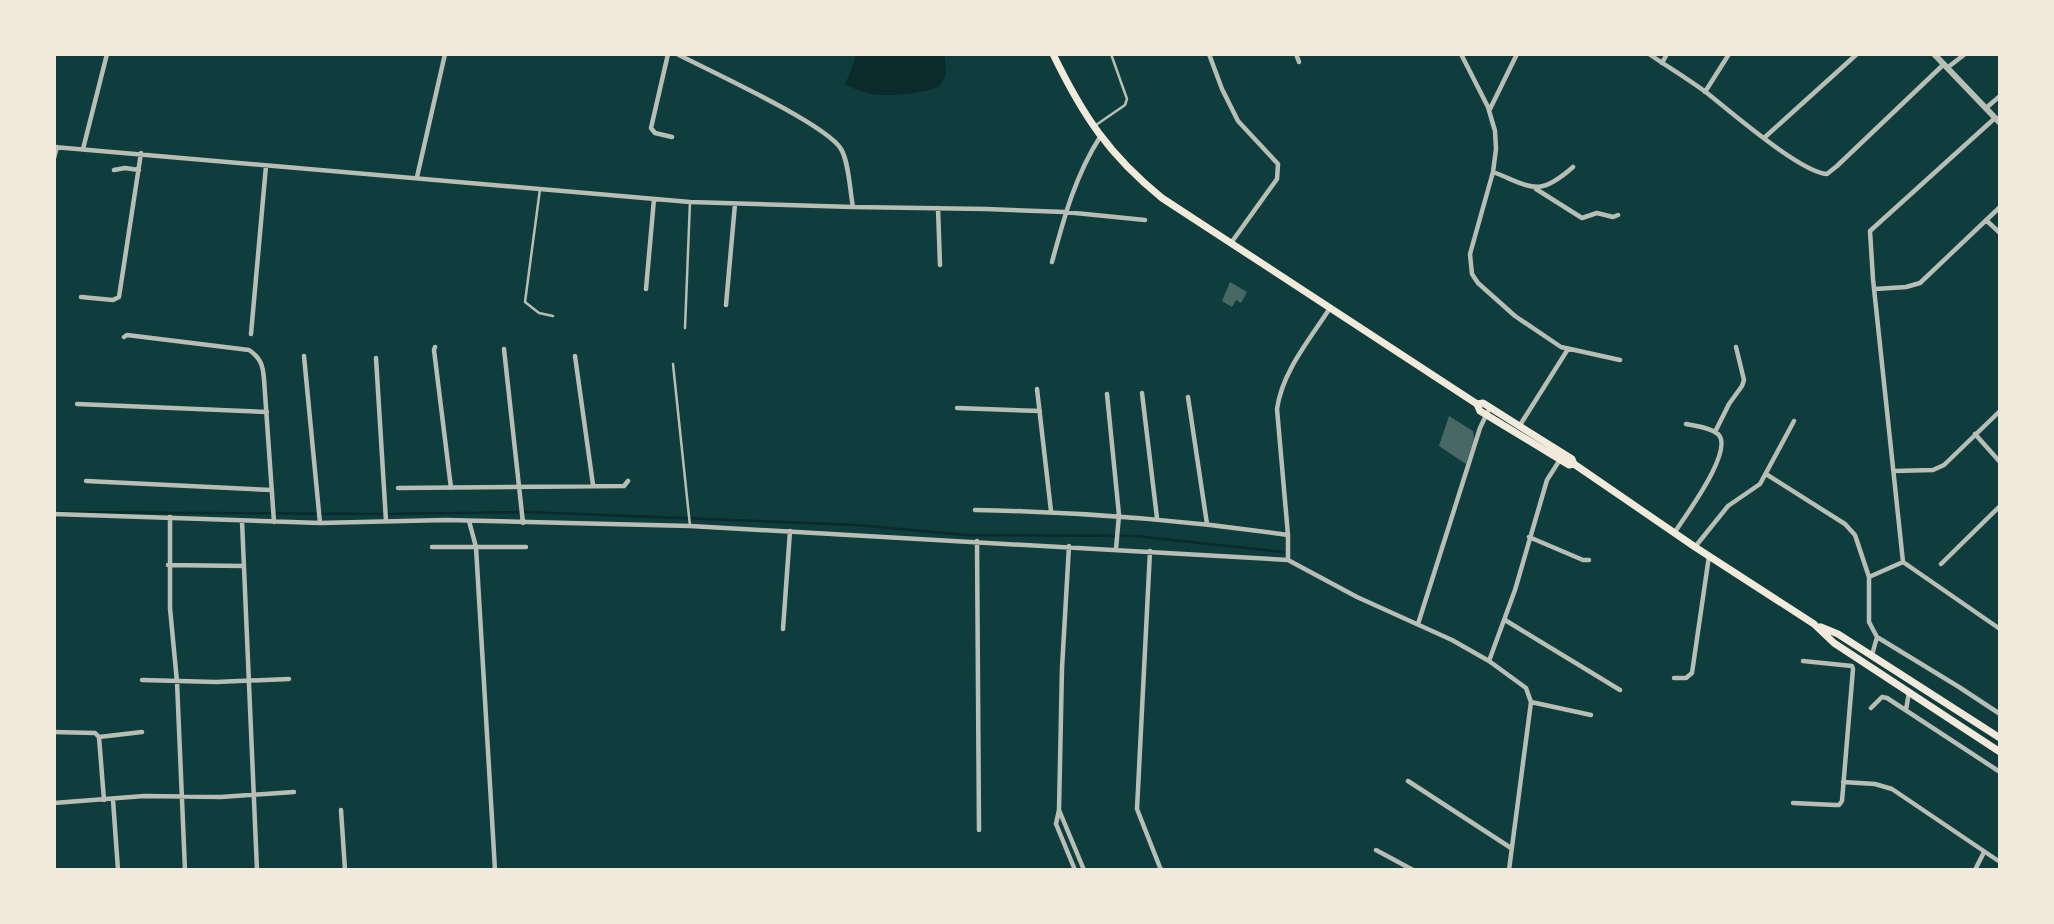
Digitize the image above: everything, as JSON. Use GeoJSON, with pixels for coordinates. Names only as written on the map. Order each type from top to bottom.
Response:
{"type":"FeatureCollection","features":[{"type":"Feature","properties":{"kind":"main road"},"geometry":{"type":"LineString","coordinates":[[1053,54],[1079,106],[1100,137],[1136,176],[1155,192],[1477,404],[1483,403],[1488,411],[1562,457]]}},
{"type":"Feature","properties":{"kind":"main road"},"geometry":{"type":"LineString","coordinates":[[1488,411],[1520,426],[1569,465],[1574,464],[1695,547],[1814,624],[1838,634],[2000,738]]}},
{"type":"Feature","properties":{"kind":"main road"},"geometry":{"type":"LineString","coordinates":[[1814,624],[1834,643],[2000,752]]}},
{"type":"Feature","properties":{"kind":"street"},"geometry":{"type":"LineString","coordinates":[[83,149],[107,54]]}},
{"type":"Feature","properties":{"kind":"street"},"geometry":{"type":"LineString","coordinates":[[417,177],[445,54]]}},
{"type":"Feature","properties":{"kind":"street"},"geometry":{"type":"LineString","coordinates":[[668,54],[651,128],[655,133],[672,137]]}},
{"type":"Feature","properties":{"kind":"street"},"geometry":{"type":"LineString","coordinates":[[677,54],[809,123],[834,140],[845,157],[853,207]]}},
{"type":"Feature","properties":{"kind":"street"},"geometry":{"type":"LineString","coordinates":[[1209,54],[1238,121],[1278,164],[1277,179],[1231,243]]}},
{"type":"Feature","properties":{"kind":"street"},"geometry":{"type":"LineString","coordinates":[[1296,54],[1299,62]]}},
{"type":"Feature","properties":{"kind":"street"},"geometry":{"type":"LineString","coordinates":[[1461,54],[1489,109],[1496,149],[1493,172],[1470,254],[1472,274],[1478,283],[1515,316],[1568,349],[1620,360]]}},
{"type":"Feature","properties":{"kind":"street"},"geometry":{"type":"LineString","coordinates":[[1489,109],[1517,54]]}},
{"type":"Feature","properties":{"kind":"street"},"geometry":{"type":"LineString","coordinates":[[1649,54],[1705,92],[1763,138],[1820,173],[1827,174],[1945,67],[1965,54]]}},
{"type":"Feature","properties":{"kind":"street"},"geometry":{"type":"LineString","coordinates":[[1662,63],[1667,54]]}},
{"type":"Feature","properties":{"kind":"street"},"geometry":{"type":"LineString","coordinates":[[1705,92],[1730,54]]}},
{"type":"Feature","properties":{"kind":"street"},"geometry":{"type":"LineString","coordinates":[[1763,138],[1857,54]]}},
{"type":"Feature","properties":{"kind":"street"},"geometry":{"type":"LineString","coordinates":[[1934,54],[1997,120],[1870,231],[1903,562],[2000,629]]}},
{"type":"Feature","properties":{"kind":"street"},"geometry":{"type":"LineString","coordinates":[[1986,108],[2000,96]]}},
{"type":"Feature","properties":{"kind":"street"},"geometry":{"type":"LineString","coordinates":[[1052,262],[1065,212],[1086,159],[1100,137]]}},
{"type":"Feature","properties":{"kind":"street"},"geometry":{"type":"LineString","coordinates":[[55,151],[83,149],[265,171],[417,177],[690,206],[939,208],[1065,212],[1145,220]]}},
{"type":"Feature","properties":{"kind":"street"},"geometry":{"type":"LineString","coordinates":[[81,297],[113,300],[119,297],[141,157]]}},
{"type":"Feature","properties":{"kind":"street"},"geometry":{"type":"LineString","coordinates":[[1536,189],[1549,186],[1573,167]]}},
{"type":"Feature","properties":{"kind":"street"},"geometry":{"type":"LineString","coordinates":[[114,170],[139,170]]}},
{"type":"Feature","properties":{"kind":"street"},"geometry":{"type":"LineString","coordinates":[[251,334],[265,171]]}},
{"type":"Feature","properties":{"kind":"street"},"geometry":{"type":"LineString","coordinates":[[1493,172],[1536,189],[1582,218],[1597,213],[1613,217],[1618,215]]}},
{"type":"Feature","properties":{"kind":"street"},"geometry":{"type":"LineString","coordinates":[[646,289],[654,203]]}},
{"type":"Feature","properties":{"kind":"street"},"geometry":{"type":"LineString","coordinates":[[1875,289],[1920,283],[2000,207]]}},
{"type":"Feature","properties":{"kind":"street"},"geometry":{"type":"LineString","coordinates":[[726,305],[735,208]]}},
{"type":"Feature","properties":{"kind":"street"},"geometry":{"type":"LineString","coordinates":[[939,208],[940,265]]}},
{"type":"Feature","properties":{"kind":"street"},"geometry":{"type":"LineString","coordinates":[[1986,220],[2000,233]]}},
{"type":"Feature","properties":{"kind":"street"},"geometry":{"type":"LineString","coordinates":[[1288,560],[1276,409],[1278,397],[1289,372],[1330,308]]}},
{"type":"Feature","properties":{"kind":"street"},"geometry":{"type":"LineString","coordinates":[[124,337],[127,335],[249,349],[257,355],[263,371],[274,519]]}},
{"type":"Feature","properties":{"kind":"street"},"geometry":{"type":"LineString","coordinates":[[435,347],[451,488]]}},
{"type":"Feature","properties":{"kind":"street"},"geometry":{"type":"LineString","coordinates":[[1715,432],[1728,404],[1744,380],[1736,347]]}},
{"type":"Feature","properties":{"kind":"street"},"geometry":{"type":"LineString","coordinates":[[503,349],[522,520]]}},
{"type":"Feature","properties":{"kind":"street"},"geometry":{"type":"LineString","coordinates":[[1520,426],[1568,349]]}},
{"type":"Feature","properties":{"kind":"street"},"geometry":{"type":"LineString","coordinates":[[304,356],[320,521]]}},
{"type":"Feature","properties":{"kind":"street"},"geometry":{"type":"LineString","coordinates":[[576,356],[593,485]]}},
{"type":"Feature","properties":{"kind":"street"},"geometry":{"type":"LineString","coordinates":[[376,358],[386,518]]}},
{"type":"Feature","properties":{"kind":"street"},"geometry":{"type":"LineString","coordinates":[[1037,389],[1051,512]]}},
{"type":"Feature","properties":{"kind":"street"},"geometry":{"type":"LineString","coordinates":[[1142,393],[1157,518]]}},
{"type":"Feature","properties":{"kind":"street"},"geometry":{"type":"LineString","coordinates":[[1107,394],[1119,516],[1116,549]]}},
{"type":"Feature","properties":{"kind":"street"},"geometry":{"type":"LineString","coordinates":[[1188,397],[1207,524]]}},
{"type":"Feature","properties":{"kind":"street"},"geometry":{"type":"LineString","coordinates":[[77,404],[267,412]]}},
{"type":"Feature","properties":{"kind":"street"},"geometry":{"type":"LineString","coordinates":[[957,408],[1040,411]]}},
{"type":"Feature","properties":{"kind":"street"},"geometry":{"type":"LineString","coordinates":[[1418,624],[1488,411]]}},
{"type":"Feature","properties":{"kind":"street"},"geometry":{"type":"LineString","coordinates":[[1894,471],[1933,470],[1944,465],[2000,411]]}},
{"type":"Feature","properties":{"kind":"street"},"geometry":{"type":"LineString","coordinates":[[1695,547],[1728,506],[1760,484],[1794,421]]}},
{"type":"Feature","properties":{"kind":"street"},"geometry":{"type":"LineString","coordinates":[[1675,532],[1715,467],[1723,447],[1722,440],[1715,432],[1686,424]]}},
{"type":"Feature","properties":{"kind":"street"},"geometry":{"type":"LineString","coordinates":[[1975,434],[2000,462]]}},
{"type":"Feature","properties":{"kind":"street"},"geometry":{"type":"LineString","coordinates":[[1489,661],[1505,620],[1547,480],[1562,457]]}},
{"type":"Feature","properties":{"kind":"street"},"geometry":{"type":"LineString","coordinates":[[1766,474],[1844,524],[1855,535],[1869,578],[1869,622],[1877,637],[2000,714]]}},
{"type":"Feature","properties":{"kind":"street"},"geometry":{"type":"LineString","coordinates":[[86,481],[272,491]]}},
{"type":"Feature","properties":{"kind":"street"},"geometry":{"type":"LineString","coordinates":[[398,488],[624,486],[628,481]]}},
{"type":"Feature","properties":{"kind":"street"},"geometry":{"type":"LineString","coordinates":[[1941,564],[2000,506]]}},
{"type":"Feature","properties":{"kind":"street"},"geometry":{"type":"LineString","coordinates":[[975,510],[1157,518],[1288,535]]}},
{"type":"Feature","properties":{"kind":"street"},"geometry":{"type":"LineString","coordinates":[[54,514],[243,522],[274,519],[320,521],[386,518],[690,524],[1288,560],[1489,661],[1526,688],[1531,702],[1509,870]]}},
{"type":"Feature","properties":{"kind":"street"},"geometry":{"type":"LineString","coordinates":[[170,517],[168,565],[177,682],[184,870]]}},
{"type":"Feature","properties":{"kind":"street"},"geometry":{"type":"LineString","coordinates":[[469,521],[476,547],[495,870]]}},
{"type":"Feature","properties":{"kind":"street"},"geometry":{"type":"LineString","coordinates":[[243,522],[257,870]]}},
{"type":"Feature","properties":{"kind":"street"},"geometry":{"type":"LineString","coordinates":[[783,629],[790,531]]}},
{"type":"Feature","properties":{"kind":"street"},"geometry":{"type":"LineString","coordinates":[[1529,537],[1583,560],[1589,560]]}},
{"type":"Feature","properties":{"kind":"street"},"geometry":{"type":"LineString","coordinates":[[977,541],[979,830]]}},
{"type":"Feature","properties":{"kind":"street"},"geometry":{"type":"LineString","coordinates":[[1069,546],[1062,667],[1059,810],[1056,824],[1075,870]]}},
{"type":"Feature","properties":{"kind":"street"},"geometry":{"type":"LineString","coordinates":[[432,547],[526,547]]}},
{"type":"Feature","properties":{"kind":"street"},"geometry":{"type":"LineString","coordinates":[[1150,551],[1137,808],[1144,832],[1161,870]]}},
{"type":"Feature","properties":{"kind":"street"},"geometry":{"type":"LineString","coordinates":[[1674,678],[1686,678],[1692,673],[1709,556]]}},
{"type":"Feature","properties":{"kind":"street"},"geometry":{"type":"LineString","coordinates":[[1869,578],[1903,562]]}},
{"type":"Feature","properties":{"kind":"street"},"geometry":{"type":"LineString","coordinates":[[168,565],[243,566]]}},
{"type":"Feature","properties":{"kind":"street"},"geometry":{"type":"LineString","coordinates":[[1505,620],[1620,690]]}},
{"type":"Feature","properties":{"kind":"street"},"geometry":{"type":"LineString","coordinates":[[1871,656],[1877,637]]}},
{"type":"Feature","properties":{"kind":"street"},"geometry":{"type":"LineString","coordinates":[[1804,661],[1852,666],[1862,661]]}},
{"type":"Feature","properties":{"kind":"street"},"geometry":{"type":"LineString","coordinates":[[1793,803],[1839,805],[1842,801],[1852,666]]}},
{"type":"Feature","properties":{"kind":"street"},"geometry":{"type":"LineString","coordinates":[[142,680],[177,682],[289,679]]}},
{"type":"Feature","properties":{"kind":"street"},"geometry":{"type":"LineString","coordinates":[[1906,710],[1909,692]]}},
{"type":"Feature","properties":{"kind":"street"},"geometry":{"type":"LineString","coordinates":[[1871,709],[1883,696],[2000,772]]}},
{"type":"Feature","properties":{"kind":"street"},"geometry":{"type":"LineString","coordinates":[[1531,702],[1591,716]]}},
{"type":"Feature","properties":{"kind":"street"},"geometry":{"type":"LineString","coordinates":[[54,732],[94,733],[99,737],[142,732]]}},
{"type":"Feature","properties":{"kind":"street"},"geometry":{"type":"LineString","coordinates":[[99,737],[104,800]]}},
{"type":"Feature","properties":{"kind":"street"},"geometry":{"type":"LineString","coordinates":[[1408,781],[1511,848]]}},
{"type":"Feature","properties":{"kind":"street"},"geometry":{"type":"LineString","coordinates":[[1843,782],[1875,784],[1892,789],[2000,862]]}},
{"type":"Feature","properties":{"kind":"street"},"geometry":{"type":"LineString","coordinates":[[54,803],[294,792]]}},
{"type":"Feature","properties":{"kind":"street"},"geometry":{"type":"LineString","coordinates":[[113,800],[118,870]]}},
{"type":"Feature","properties":{"kind":"street"},"geometry":{"type":"LineString","coordinates":[[341,810],[345,870]]}},
{"type":"Feature","properties":{"kind":"street"},"geometry":{"type":"LineString","coordinates":[[1059,810],[1084,870]]}},
{"type":"Feature","properties":{"kind":"street"},"geometry":{"type":"LineString","coordinates":[[1065,848],[1073,844]]}},
{"type":"Feature","properties":{"kind":"street"},"geometry":{"type":"LineString","coordinates":[[1376,850],[1413,870]]}},
{"type":"Feature","properties":{"kind":"street"},"geometry":{"type":"LineString","coordinates":[[1975,870],[1984,852]]}},
{"type":"Feature","properties":{"kind":"lane"},"geometry":{"type":"LineString","coordinates":[[1093,127],[1125,105],[1127,99],[1111,54]]}},
{"type":"Feature","properties":{"kind":"lane"},"geometry":{"type":"LineString","coordinates":[[540,190],[525,302],[539,313],[552,316]]}},
{"type":"Feature","properties":{"kind":"lane"},"geometry":{"type":"LineString","coordinates":[[685,328],[690,206]]}},
{"type":"Feature","properties":{"kind":"lane"},"geometry":{"type":"LineString","coordinates":[[673,364],[690,524]]}},
{"type":"Feature","properties":{"kind":"water"},"geometry":{"type":"Polygon","coordinates":[[[854,54],[944,54],[945,75],[939,86],[929,90],[895,95],[869,93],[845,85],[855,59],[854,54]]]}},
{"type":"Feature","properties":{"kind":"building"},"geometry":{"type":"Polygon","coordinates":[[[1230,282],[1247,292],[1241,303],[1236,300],[1232,307],[1222,301],[1230,282]]]}},
{"type":"Feature","properties":{"kind":"building"},"geometry":{"type":"Polygon","coordinates":[[[1449,416],[1473,431],[1474,439],[1466,464],[1439,446],[1449,416]]]}},
{"type":"Feature","properties":{"kind":"waterway"},"geometry":{"type":"LineString","coordinates":[[54,512],[526,512],[857,525],[966,535],[1135,536],[1283,552]]}}]}
